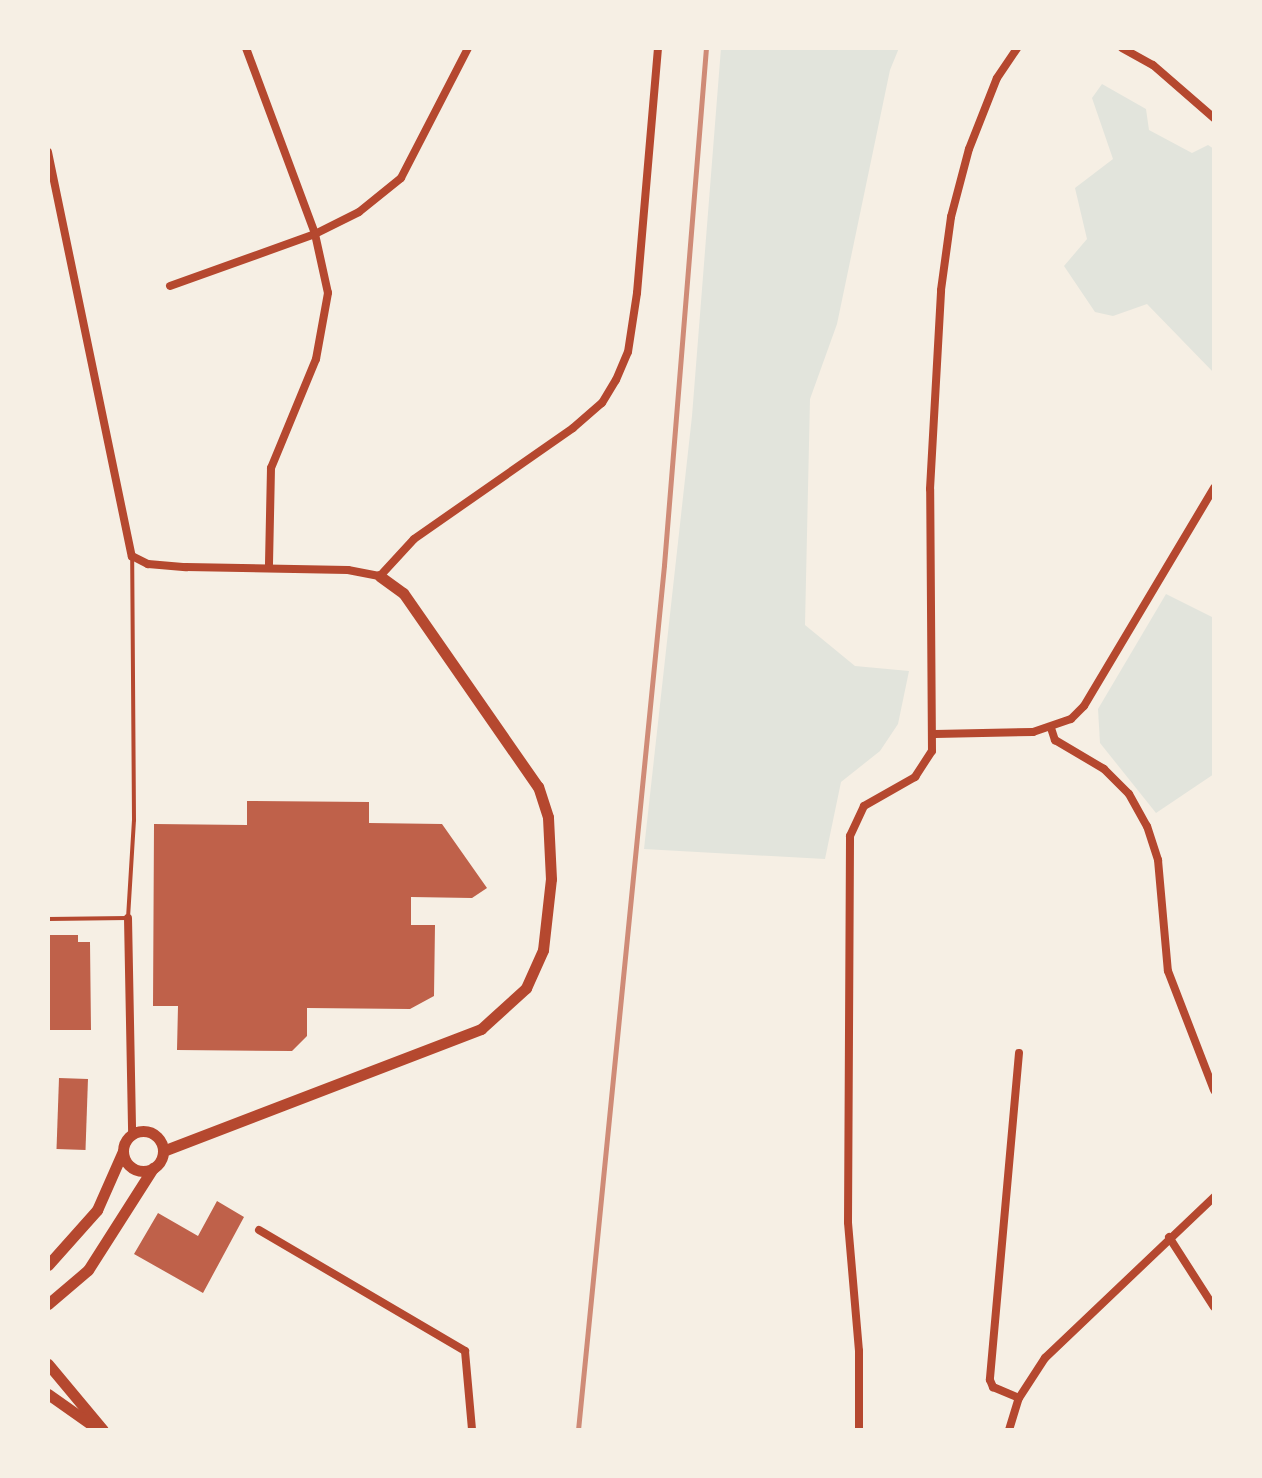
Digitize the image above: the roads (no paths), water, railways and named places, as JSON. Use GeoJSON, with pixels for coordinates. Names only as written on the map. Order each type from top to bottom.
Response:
{"type":"FeatureCollection","features":[{"type":"Feature","properties":{"kind":"street"},"geometry":{"type":"LineString","coordinates":[[246,48],[315,234],[325,272],[327,313],[316,359],[271,468],[269,566]]}},
{"type":"Feature","properties":{"kind":"street"},"geometry":{"type":"LineString","coordinates":[[170,286],[315,234],[359,212],[401,178],[468,48]]}},
{"type":"Feature","properties":{"kind":"street"},"geometry":{"type":"LineString","coordinates":[[380,576],[414,539],[573,428],[602,403],[616,380],[628,352],[637,293],[658,48]]}},
{"type":"Feature","properties":{"kind":"street"},"geometry":{"type":"LineString","coordinates":[[859,1430],[859,1351],[848,1222],[850,836],[864,806],[927,765],[935,734],[930,489],[941,290],[951,217],[969,149],[997,78],[1017,48]]}},
{"type":"Feature","properties":{"kind":"street"},"geometry":{"type":"LineString","coordinates":[[1122,48],[1153,65],[1214,118]]}},
{"type":"Feature","properties":{"kind":"street"},"geometry":{"type":"LineString","coordinates":[[48,152],[132,556],[148,564],[269,566],[380,576],[412,605],[538,787],[548,817],[551,879],[543,950],[526,988],[481,1029],[163,1151],[88,1270],[48,1304]]}},
{"type":"Feature","properties":{"kind":"street"},"geometry":{"type":"LineString","coordinates":[[935,734],[1051,728],[1084,706],[1214,488]]}},
{"type":"Feature","properties":{"kind":"street"},"geometry":{"type":"LineString","coordinates":[[1051,728],[1055,740],[1104,769],[1129,794],[1147,826],[1158,860],[1168,971],[1214,1090]]}},
{"type":"Feature","properties":{"kind":"street"},"geometry":{"type":"LineString","coordinates":[[48,1265],[97,1210],[132,1135],[128,918]]}},
{"type":"Feature","properties":{"kind":"street"},"geometry":{"type":"LineString","coordinates":[[1019,1053],[990,1380],[993,1387],[1019,1398]]}},
{"type":"Feature","properties":{"kind":"street"},"geometry":{"type":"LineString","coordinates":[[132,1135],[152,1133],[163,1151]]}},
{"type":"Feature","properties":{"kind":"street"},"geometry":{"type":"LineString","coordinates":[[123,1151],[133,1168],[153,1168]]}},
{"type":"Feature","properties":{"kind":"street"},"geometry":{"type":"LineString","coordinates":[[1009,1430],[1019,1398],[1045,1358],[1214,1197]]}},
{"type":"Feature","properties":{"kind":"street"},"geometry":{"type":"LineString","coordinates":[[259,1230],[465,1351],[472,1430]]}},
{"type":"Feature","properties":{"kind":"street"},"geometry":{"type":"LineString","coordinates":[[1169,1237],[1214,1307]]}},
{"type":"Feature","properties":{"kind":"street"},"geometry":{"type":"LineString","coordinates":[[48,1364],[101,1430]]}},
{"type":"Feature","properties":{"kind":"street"},"geometry":{"type":"LineString","coordinates":[[48,1394],[101,1430]]}},
{"type":"Feature","properties":{"kind":"lane"},"geometry":{"type":"LineString","coordinates":[[48,919],[128,918],[134,820],[132,556]]}},
{"type":"Feature","properties":{"kind":"railway"},"geometry":{"type":"LineString","coordinates":[[578,1430],[664,565],[706,48]]}}]}
